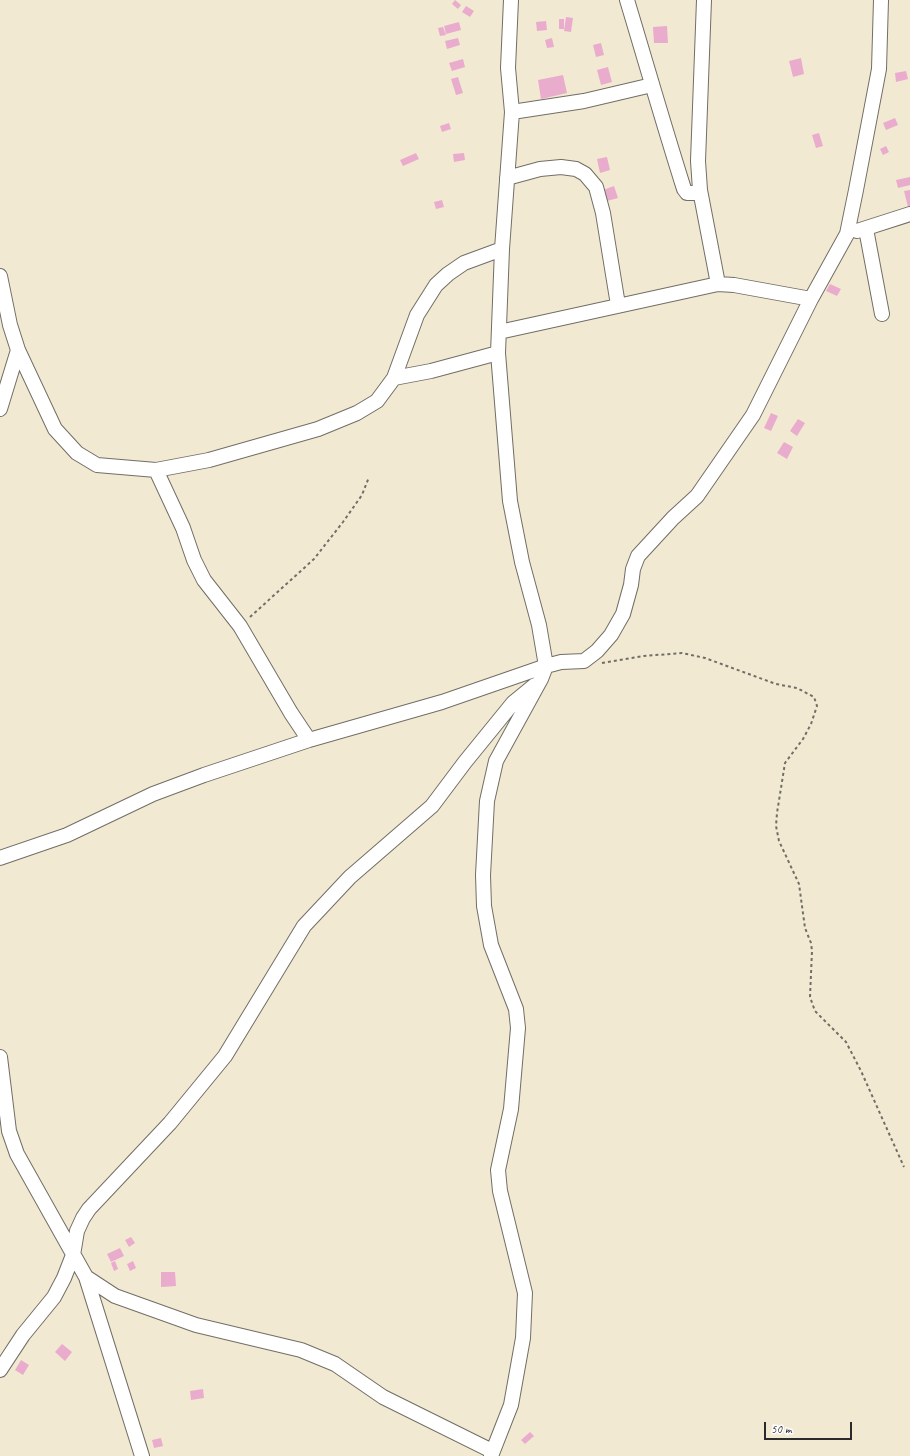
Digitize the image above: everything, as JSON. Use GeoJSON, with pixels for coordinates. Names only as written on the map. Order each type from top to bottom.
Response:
{"type":"FeatureCollection","features":[{"type":"Feature","properties":{"kind":"street"},"geometry":{"type":"LineString","coordinates":[[86,1277],[115,1296],[196,1325],[301,1350],[335,1364],[383,1397],[491,1454],[512,1405],[523,1338],[525,1293],[500,1191],[498,1170],[511,1109],[518,1028],[516,1009],[491,945],[484,906],[483,875],[487,801],[496,761],[541,679],[546,666],[539,625],[520,555],[510,501],[498,353],[502,249],[512,112],[508,68],[511,0]]}},
{"type":"Feature","properties":{"kind":"street"},"geometry":{"type":"LineString","coordinates":[[627,0],[684,188],[687,193],[694,194],[700,190]]}},
{"type":"Feature","properties":{"kind":"street"},"geometry":{"type":"LineString","coordinates":[[704,0],[698,161],[700,190],[718,284]]}},
{"type":"Feature","properties":{"kind":"street"},"geometry":{"type":"LineString","coordinates":[[0,858],[67,834],[153,794],[204,775],[309,740],[442,702],[546,666],[561,662],[584,661],[596,652],[611,635],[622,614],[631,585],[633,569],[638,556],[673,518],[697,496],[753,415],[811,299],[847,234],[878,69],[881,0]]}},
{"type":"Feature","properties":{"kind":"street"},"geometry":{"type":"LineString","coordinates":[[512,112],[584,101],[652,85]]}},
{"type":"Feature","properties":{"kind":"street"},"geometry":{"type":"LineString","coordinates":[[507,178],[540,169],[561,167],[576,169],[585,174],[596,187],[603,213],[618,305]]}},
{"type":"Feature","properties":{"kind":"street"},"geometry":{"type":"LineString","coordinates":[[847,234],[910,214]]}},
{"type":"Feature","properties":{"kind":"street"},"geometry":{"type":"LineString","coordinates":[[866,229],[882,314]]}},
{"type":"Feature","properties":{"kind":"street"},"geometry":{"type":"LineString","coordinates":[[0,276],[10,325],[18,350],[55,429],[77,453],[97,465],[156,470],[209,460],[318,429],[357,413],[377,401],[394,378],[417,315],[436,285],[448,274],[464,264],[502,249]]}},
{"type":"Feature","properties":{"kind":"street"},"geometry":{"type":"LineString","coordinates":[[499,332],[718,284],[734,285],[811,299]]}},
{"type":"Feature","properties":{"kind":"street"},"geometry":{"type":"LineString","coordinates":[[0,409],[18,350]]}},
{"type":"Feature","properties":{"kind":"street"},"geometry":{"type":"LineString","coordinates":[[394,378],[432,371],[498,353]]}},
{"type":"Feature","properties":{"kind":"street"},"geometry":{"type":"LineString","coordinates":[[156,470],[183,528],[194,560],[204,580],[240,626],[291,713],[309,740]]}},
{"type":"Feature","properties":{"kind":"street"},"geometry":{"type":"LineString","coordinates":[[0,1370],[23,1335],[54,1297],[64,1278],[73,1255],[77,1231],[89,1209],[170,1123],[225,1056],[304,926],[350,877],[432,806],[465,762],[513,703],[541,679]]}},
{"type":"Feature","properties":{"kind":"street"},"geometry":{"type":"LineString","coordinates":[[0,1057],[9,1131],[16,1154],[86,1277],[142,1456]]}},
{"type":"Feature","properties":{"kind":"path"},"geometry":{"type":"LineString","coordinates":[[240,626],[314,560],[362,495],[369,477]]}},
{"type":"Feature","properties":{"kind":"path"},"geometry":{"type":"LineString","coordinates":[[584,661],[600,663],[644,656],[682,653],[705,658],[776,684],[797,688],[814,697],[817,706],[811,724],[786,763],[776,826],[779,841],[799,884],[805,928],[811,943],[810,997],[815,1011],[846,1042],[861,1071],[904,1167]]}},
{"type":"Feature","properties":{"kind":"building"},"geometry":{"type":"Polygon","coordinates":[[[455,0],[461,5],[458,9],[452,4],[455,0]]]}},
{"type":"Feature","properties":{"kind":"building"},"geometry":{"type":"Polygon","coordinates":[[[466,6],[474,11],[470,17],[462,12],[466,6]]]}},
{"type":"Feature","properties":{"kind":"building"},"geometry":{"type":"Polygon","coordinates":[[[566,17],[573,18],[571,32],[564,31],[566,17]]]}},
{"type":"Feature","properties":{"kind":"building"},"geometry":{"type":"Polygon","coordinates":[[[559,19],[564,19],[564,29],[559,29],[559,19]]]}},
{"type":"Feature","properties":{"kind":"building"},"geometry":{"type":"Polygon","coordinates":[[[546,21],[547,30],[537,31],[536,22],[546,21]]]}},
{"type":"Feature","properties":{"kind":"building"},"geometry":{"type":"Polygon","coordinates":[[[459,22],[461,30],[446,34],[444,26],[459,22]]]}},
{"type":"Feature","properties":{"kind":"building"},"geometry":{"type":"Polygon","coordinates":[[[667,26],[668,43],[654,43],[653,27],[667,26]]]}},
{"type":"Feature","properties":{"kind":"building"},"geometry":{"type":"Polygon","coordinates":[[[443,27],[446,35],[440,36],[438,28],[443,27]]]}},
{"type":"Feature","properties":{"kind":"building"},"geometry":{"type":"Polygon","coordinates":[[[458,38],[460,45],[447,49],[445,41],[458,38]]]}},
{"type":"Feature","properties":{"kind":"building"},"geometry":{"type":"Polygon","coordinates":[[[552,38],[554,47],[547,48],[545,40],[552,38]]]}},
{"type":"Feature","properties":{"kind":"building"},"geometry":{"type":"Polygon","coordinates":[[[601,43],[604,55],[596,57],[593,45],[601,43]]]}},
{"type":"Feature","properties":{"kind":"building"},"geometry":{"type":"Polygon","coordinates":[[[801,58],[804,74],[793,77],[789,61],[801,58]]]}},
{"type":"Feature","properties":{"kind":"building"},"geometry":{"type":"Polygon","coordinates":[[[463,59],[465,67],[452,71],[449,63],[463,59]]]}},
{"type":"Feature","properties":{"kind":"building"},"geometry":{"type":"Polygon","coordinates":[[[608,67],[612,82],[601,85],[597,70],[608,67]]]}},
{"type":"Feature","properties":{"kind":"building"},"geometry":{"type":"Polygon","coordinates":[[[906,71],[908,79],[896,82],[895,73],[906,71]]]}},
{"type":"Feature","properties":{"kind":"building"},"geometry":{"type":"Polygon","coordinates":[[[563,75],[567,93],[541,99],[538,80],[563,75]]]}},
{"type":"Feature","properties":{"kind":"building"},"geometry":{"type":"Polygon","coordinates":[[[458,77],[463,93],[456,95],[451,79],[458,77]]]}},
{"type":"Feature","properties":{"kind":"building"},"geometry":{"type":"Polygon","coordinates":[[[895,118],[898,125],[886,130],[883,123],[895,118]]]}},
{"type":"Feature","properties":{"kind":"building"},"geometry":{"type":"Polygon","coordinates":[[[449,123],[451,129],[442,132],[440,126],[449,123]]]}},
{"type":"Feature","properties":{"kind":"building"},"geometry":{"type":"Polygon","coordinates":[[[819,133],[823,146],[816,148],[812,135],[819,133]]]}},
{"type":"Feature","properties":{"kind":"building"},"geometry":{"type":"Polygon","coordinates":[[[886,146],[889,152],[883,155],[880,149],[886,146]]]}},
{"type":"Feature","properties":{"kind":"building"},"geometry":{"type":"Polygon","coordinates":[[[416,153],[419,159],[403,166],[400,160],[416,153]]]}},
{"type":"Feature","properties":{"kind":"building"},"geometry":{"type":"Polygon","coordinates":[[[464,153],[465,160],[454,162],[453,154],[464,153]]]}},
{"type":"Feature","properties":{"kind":"building"},"geometry":{"type":"Polygon","coordinates":[[[607,157],[610,170],[600,173],[597,159],[607,157]]]}},
{"type":"Feature","properties":{"kind":"building"},"geometry":{"type":"Polygon","coordinates":[[[910,177],[910,185],[898,188],[896,180],[910,177]]]}},
{"type":"Feature","properties":{"kind":"building"},"geometry":{"type":"Polygon","coordinates":[[[614,186],[618,198],[607,201],[603,190],[614,186]]]}},
{"type":"Feature","properties":{"kind":"building"},"geometry":{"type":"Polygon","coordinates":[[[910,190],[910,206],[908,207],[904,191],[910,190]]]}},
{"type":"Feature","properties":{"kind":"building"},"geometry":{"type":"Polygon","coordinates":[[[442,200],[444,207],[436,209],[434,202],[442,200]]]}},
{"type":"Feature","properties":{"kind":"building"},"geometry":{"type":"Polygon","coordinates":[[[830,284],[841,289],[837,296],[826,291],[830,284]]]}},
{"type":"Feature","properties":{"kind":"building"},"geometry":{"type":"Polygon","coordinates":[[[771,413],[778,416],[771,431],[764,428],[771,413]]]}},
{"type":"Feature","properties":{"kind":"building"},"geometry":{"type":"Polygon","coordinates":[[[798,419],[805,423],[797,436],[790,431],[798,419]]]}},
{"type":"Feature","properties":{"kind":"building"},"geometry":{"type":"Polygon","coordinates":[[[784,442],[793,447],[787,459],[777,453],[784,442]]]}},
{"type":"Feature","properties":{"kind":"building"},"geometry":{"type":"Polygon","coordinates":[[[131,1237],[135,1243],[129,1247],[125,1240],[131,1237]]]}},
{"type":"Feature","properties":{"kind":"building"},"geometry":{"type":"Polygon","coordinates":[[[120,1248],[124,1256],[111,1262],[107,1254],[120,1248]]]}},
{"type":"Feature","properties":{"kind":"building"},"geometry":{"type":"Polygon","coordinates":[[[115,1261],[118,1269],[114,1271],[111,1263],[115,1261]]]}},
{"type":"Feature","properties":{"kind":"building"},"geometry":{"type":"Polygon","coordinates":[[[133,1261],[136,1268],[130,1271],[127,1264],[133,1261]]]}},
{"type":"Feature","properties":{"kind":"building"},"geometry":{"type":"Polygon","coordinates":[[[161,1272],[175,1272],[176,1286],[161,1287],[161,1272]]]}},
{"type":"Feature","properties":{"kind":"building"},"geometry":{"type":"Polygon","coordinates":[[[62,1344],[72,1352],[65,1361],[55,1352],[62,1344]]]}},
{"type":"Feature","properties":{"kind":"building"},"geometry":{"type":"Polygon","coordinates":[[[21,1360],[29,1365],[23,1375],[15,1370],[21,1360]]]}},
{"type":"Feature","properties":{"kind":"building"},"geometry":{"type":"Polygon","coordinates":[[[203,1389],[204,1398],[191,1400],[190,1391],[203,1389]]]}},
{"type":"Feature","properties":{"kind":"building"},"geometry":{"type":"Polygon","coordinates":[[[530,1432],[534,1436],[525,1444],[521,1440],[530,1432]]]}},
{"type":"Feature","properties":{"kind":"building"},"geometry":{"type":"Polygon","coordinates":[[[161,1438],[163,1446],[154,1448],[152,1440],[161,1438]]]}}]}
